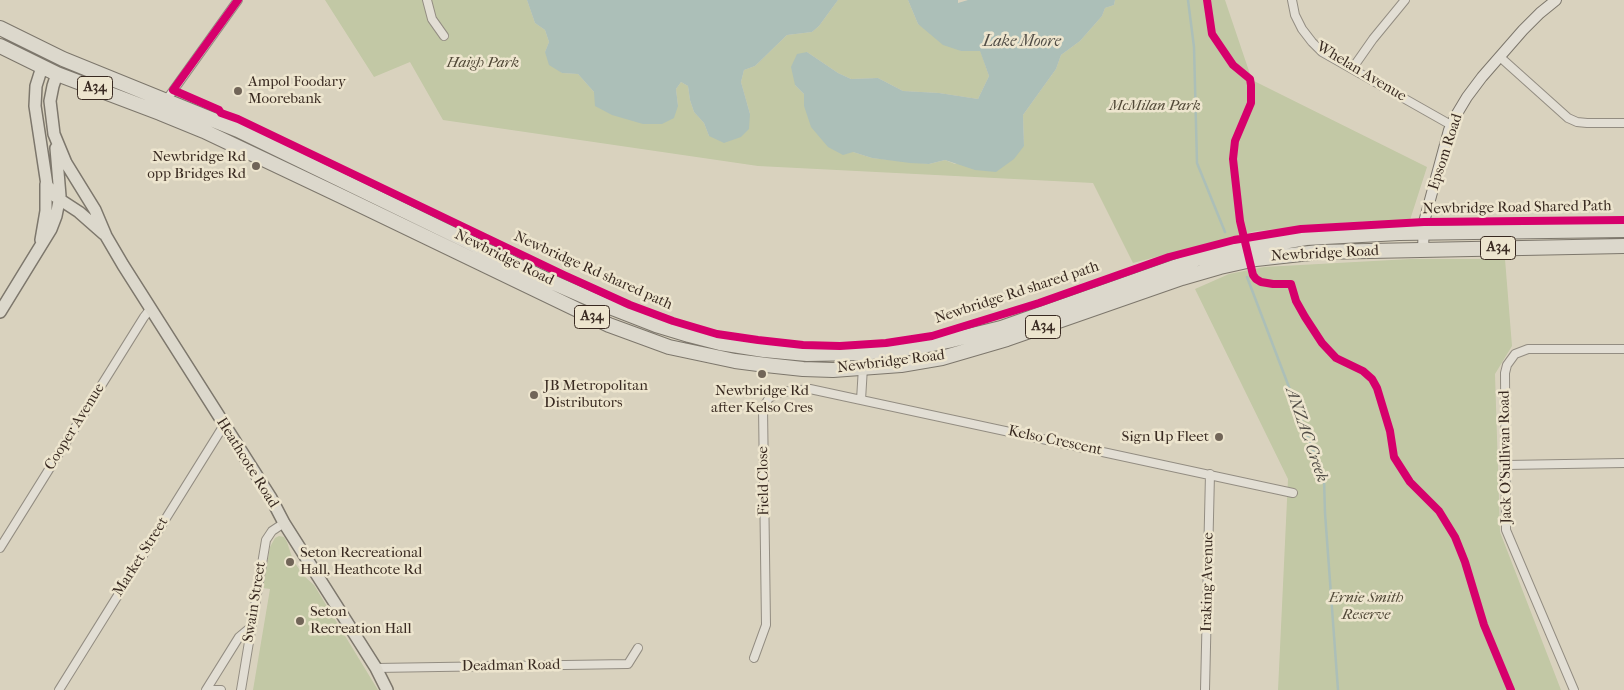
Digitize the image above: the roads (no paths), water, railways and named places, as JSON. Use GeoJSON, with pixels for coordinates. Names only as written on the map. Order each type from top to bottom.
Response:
{"type":"FeatureCollection","features":[{"type":"Feature","properties":{"kind":"highway","name":"Newbridge Road"},"geometry":{"type":"LineString","coordinates":[[0,28],[163,107],[278,166],[564,304],[640,337],[669,347],[735,362],[803,370],[901,365],[942,358],[974,350],[1182,278],[1218,260]]}},
{"type":"Feature","properties":{"kind":"highway","name":"Newbridge Road"},"geometry":{"type":"LineString","coordinates":[[0,46],[57,74],[238,130],[545,279],[640,320],[689,335],[749,348],[807,354],[862,353],[918,347],[985,333],[1170,268],[1253,253],[1306,238],[1423,233],[1624,230]]}},
{"type":"Feature","properties":{"kind":"highway"},"geometry":{"type":"LineString","coordinates":[[42,67],[48,60],[60,58]]}},
{"type":"Feature","properties":{"kind":"highway","name":"Heathcote Road"},"geometry":{"type":"LineString","coordinates":[[57,74],[60,58]]}},
{"type":"Feature","properties":{"kind":"highway","name":"Newbridge Road"},"geometry":{"type":"LineString","coordinates":[[1253,253],[1624,246]]}},
{"type":"Feature","properties":{"kind":"main road","name":"Heathcote Road"},"geometry":{"type":"LineString","coordinates":[[42,67],[35,95],[46,180],[49,188],[86,217],[106,236]]}},
{"type":"Feature","properties":{"kind":"main road","name":"Heathcote Road"},"geometry":{"type":"LineString","coordinates":[[57,74],[50,101],[54,134],[66,163],[91,203],[106,236],[271,498],[284,522],[376,668],[387,690]]}},
{"type":"Feature","properties":{"kind":"main road"},"geometry":{"type":"LineString","coordinates":[[0,312],[51,229],[56,216],[58,195],[54,134]]}},
{"type":"Feature","properties":{"kind":"main road"},"geometry":{"type":"LineString","coordinates":[[46,180],[47,208]]}},
{"type":"Feature","properties":{"kind":"main road"},"geometry":{"type":"LineString","coordinates":[[39,248],[50,198],[69,191],[79,193],[91,203]]}},
{"type":"Feature","properties":{"kind":"main road"},"geometry":{"type":"LineString","coordinates":[[56,216],[62,209],[71,206]]}},
{"type":"Feature","properties":{"kind":"street"},"geometry":{"type":"LineString","coordinates":[[163,107],[238,0]]}},
{"type":"Feature","properties":{"kind":"street"},"geometry":{"type":"LineString","coordinates":[[428,0],[432,19],[444,36]]}},
{"type":"Feature","properties":{"kind":"street","name":"Whelan Avenue"},"geometry":{"type":"LineString","coordinates":[[1292,0],[1295,15],[1302,29],[1322,52],[1451,125]]}},
{"type":"Feature","properties":{"kind":"street"},"geometry":{"type":"LineString","coordinates":[[1352,69],[1373,39],[1406,0]]}},
{"type":"Feature","properties":{"kind":"street","name":"Epsom Road"},"geometry":{"type":"LineString","coordinates":[[1423,250],[1424,222],[1451,125],[1458,110],[1529,23],[1556,0]]}},
{"type":"Feature","properties":{"kind":"street"},"geometry":{"type":"LineString","coordinates":[[1500,57],[1568,118],[1577,122],[1587,123],[1624,123]]}},
{"type":"Feature","properties":{"kind":"street","name":"Cooper Avenue"},"geometry":{"type":"LineString","coordinates":[[0,548],[151,308]]}},
{"type":"Feature","properties":{"kind":"street","name":"Jack O'Sullivan Road"},"geometry":{"type":"LineString","coordinates":[[1574,690],[1506,530],[1505,373],[1507,365],[1515,354],[1528,350],[1624,349]]}},
{"type":"Feature","properties":{"kind":"street"},"geometry":{"type":"LineString","coordinates":[[861,400],[862,353]]}},
{"type":"Feature","properties":{"kind":"street","name":"Field Close"},"geometry":{"type":"LineString","coordinates":[[754,658],[766,625],[763,408],[769,398],[781,392],[810,389],[861,400]]}},
{"type":"Feature","properties":{"kind":"street","name":"Kelso Crescent"},"geometry":{"type":"LineString","coordinates":[[861,400],[1293,493]]}},
{"type":"Feature","properties":{"kind":"street","name":"Market Street"},"geometry":{"type":"LineString","coordinates":[[59,690],[224,425]]}},
{"type":"Feature","properties":{"kind":"street"},"geometry":{"type":"LineString","coordinates":[[1506,465],[1624,463]]}},
{"type":"Feature","properties":{"kind":"street","name":"Iraking Avenue"},"geometry":{"type":"LineString","coordinates":[[1206,690],[1210,474]]}},
{"type":"Feature","properties":{"kind":"street","name":"Swain Street"},"geometry":{"type":"LineString","coordinates":[[241,690],[266,540],[272,531],[284,522]]}},
{"type":"Feature","properties":{"kind":"street"},"geometry":{"type":"LineString","coordinates":[[206,690],[239,637],[251,627]]}},
{"type":"Feature","properties":{"kind":"street","name":"Deadman Road"},"geometry":{"type":"LineString","coordinates":[[376,668],[628,664],[638,648]]}},
{"type":"Feature","properties":{"kind":"street"},"geometry":{"type":"LineString","coordinates":[[210,690],[221,690]]}},
{"type":"Feature","properties":{"kind":"water"},"geometry":{"type":"Polygon","coordinates":[[[527,0],[838,0],[819,26],[812,32],[787,35],[755,66],[744,70],[741,82],[750,114],[749,129],[741,137],[724,143],[709,136],[704,123],[694,112],[688,86],[681,82],[676,89],[678,106],[674,118],[662,124],[643,124],[612,115],[595,106],[594,92],[578,74],[562,73],[549,65],[545,52],[549,42],[545,30],[535,23],[527,0]]]}},
{"type":"Feature","properties":{"kind":"water","name":"Lake Moore"},"geometry":{"type":"Polygon","coordinates":[[[908,0],[958,0],[958,3],[968,0],[1115,0],[1114,5],[1105,8],[1102,16],[1080,41],[1061,55],[1056,69],[1023,115],[1024,146],[1014,159],[996,172],[975,170],[945,160],[929,164],[872,158],[853,152],[843,155],[828,147],[811,127],[804,106],[804,94],[795,85],[791,67],[797,54],[807,52],[838,73],[851,79],[878,78],[903,91],[939,93],[978,99],[989,76],[980,51],[961,51],[943,45],[918,24],[908,0]]]}},
{"type":"Feature","properties":{"kind":"waterway","name":"ANZAC Creek"},"geometry":{"type":"LineString","coordinates":[[1188,0],[1194,47],[1197,163],[1225,232]]}},
{"type":"Feature","properties":{"kind":"waterway","name":"ANZAC Creek"},"geometry":{"type":"LineString","coordinates":[[1247,277],[1324,479],[1338,690]]}},
{"type":"Feature","properties":{"kind":"place","name":"Ampol Foodary Moorebank"},"geometry":{"type":"Point","coordinates":[238,91]}},
{"type":"Feature","properties":{"kind":"place","name":"Newbridge Rd opp Bridges Rd"},"geometry":{"type":"Point","coordinates":[256,166]}},
{"type":"Feature","properties":{"kind":"place","name":"Newbridge Rd after Kelso Cres"},"geometry":{"type":"Point","coordinates":[762,374]}},
{"type":"Feature","properties":{"kind":"place","name":"JB Metropolitan Distributors"},"geometry":{"type":"Point","coordinates":[534,395]}},
{"type":"Feature","properties":{"kind":"place","name":"Sign Up Fleet"},"geometry":{"type":"Point","coordinates":[1219,437]}},
{"type":"Feature","properties":{"kind":"place","name":"Seton Recreational Hall, Heathcote Rd"},"geometry":{"type":"Point","coordinates":[290,562]}},
{"type":"Feature","properties":{"kind":"place","name":"Seton Recreation Hall"},"geometry":{"type":"Point","coordinates":[300,621]}},
{"type":"Feature","properties":{"kind":"park label","name":"Haigh Park"},"geometry":{"type":"Point","coordinates":[483,63]}},
{"type":"Feature","properties":{"kind":"park label","name":"McMilan Park"},"geometry":{"type":"Point","coordinates":[1155,106]}},
{"type":"Feature","properties":{"kind":"park label","name":"Ernie Smith Reserve"},"geometry":{"type":"Point","coordinates":[1366,606]}}]}
